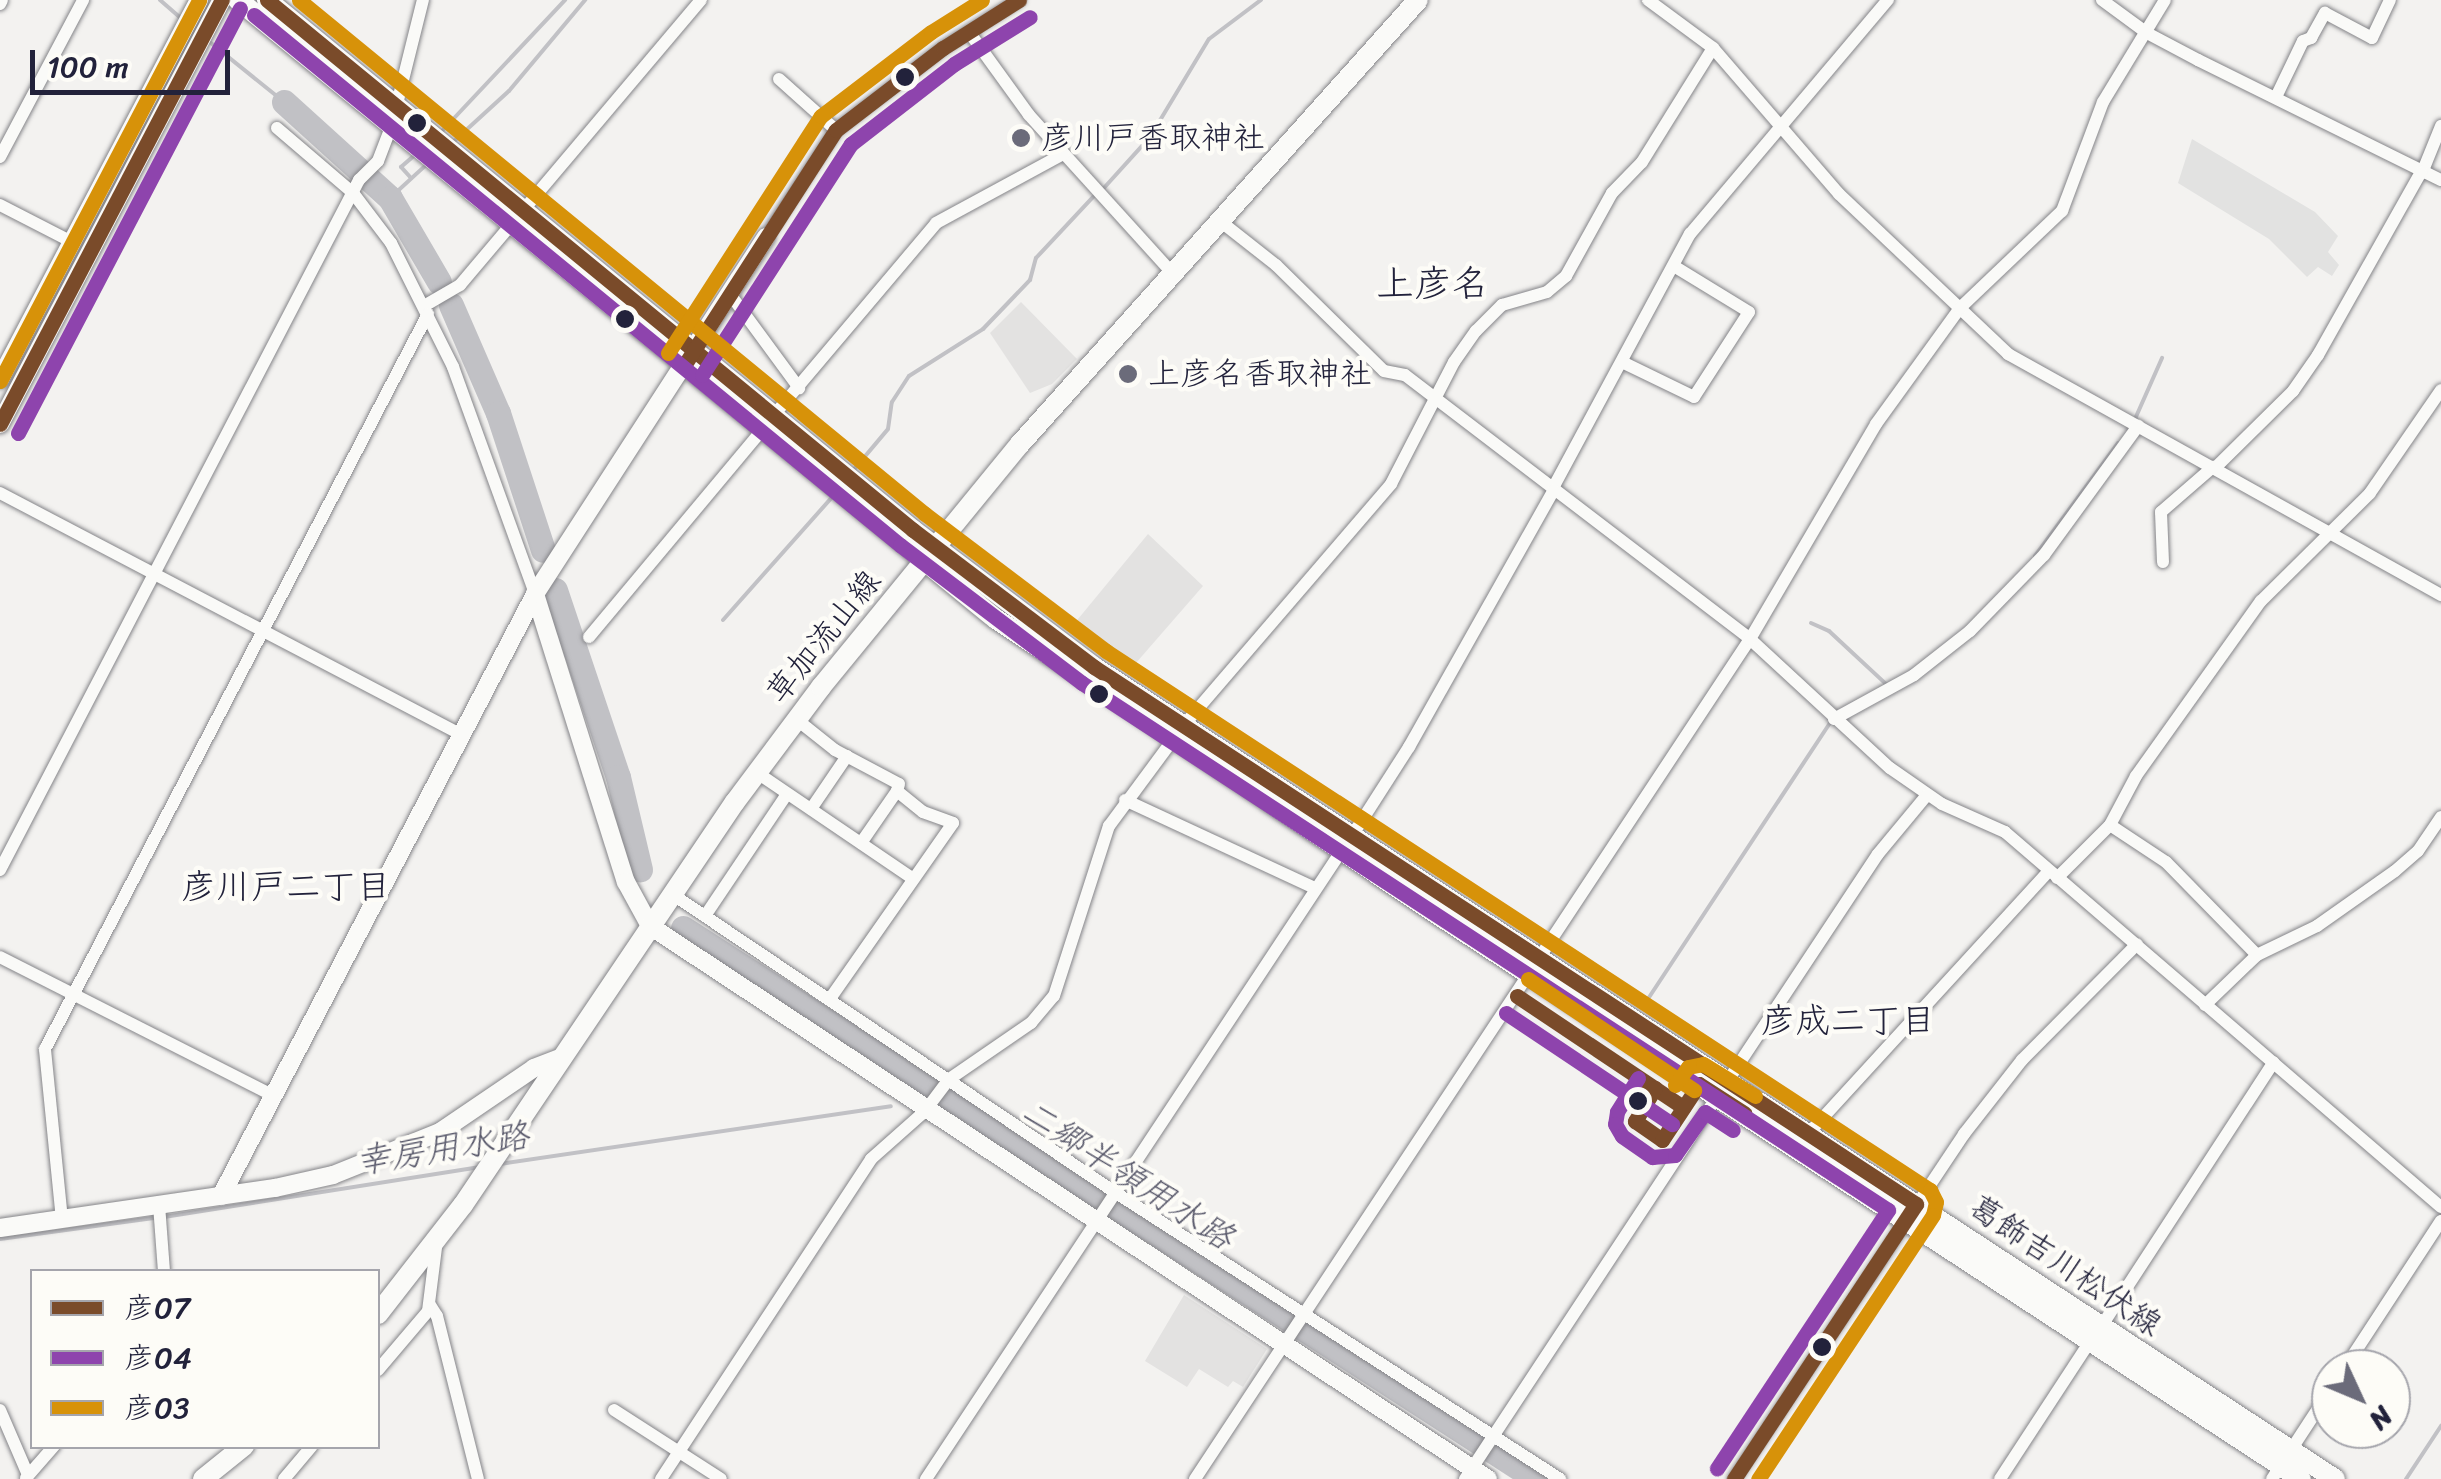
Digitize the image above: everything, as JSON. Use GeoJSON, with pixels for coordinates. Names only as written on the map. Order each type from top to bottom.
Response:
{"type":"FeatureCollection","features":[{"type":"Feature","properties":{"kind":"main road","name":"葛飾吉川松伏線"},"geometry":{"type":"LineString","coordinates":[[238,0],[393,115],[929,555],[1080,656],[1178,732],[2096,1333],[2302,1479]]}},
{"type":"Feature","properties":{"kind":"main road","name":"葛飾吉川松伏線"},"geometry":{"type":"LineString","coordinates":[[267,0],[393,115]]}},
{"type":"Feature","properties":{"kind":"main road","name":"草加流山線"},"geometry":{"type":"LineString","coordinates":[[380,1311],[489,1167],[650,926],[796,718],[1020,444],[1418,0]]}},
{"type":"Feature","properties":{"kind":"main road","name":"葛飾吉川松伏線"},"geometry":{"type":"LineString","coordinates":[[1722,1089],[1807,1135],[1911,1212]]}},
{"type":"Feature","properties":{"kind":"main road"},"geometry":{"type":"LineString","coordinates":[[203,1479],[240,1449]]}},
{"type":"Feature","properties":{"kind":"main road","name":"葛飾吉川松伏線"},"geometry":{"type":"LineString","coordinates":[[2281,1465],[2335,1479]]}},
{"type":"Feature","properties":{"kind":"street"},"geometry":{"type":"LineString","coordinates":[[0,157],[83,0]]}},
{"type":"Feature","properties":{"kind":"street"},"geometry":{"type":"LineString","coordinates":[[0,379],[199,0]]}},
{"type":"Feature","properties":{"kind":"street"},"geometry":{"type":"LineString","coordinates":[[0,424],[222,0]]}},
{"type":"Feature","properties":{"kind":"street"},"geometry":{"type":"LineString","coordinates":[[0,870],[356,187],[378,161],[424,0]]}},
{"type":"Feature","properties":{"kind":"street"},"geometry":{"type":"LineString","coordinates":[[62,1220],[45,1049],[426,310],[460,284],[701,0]]}},
{"type":"Feature","properties":{"kind":"street"},"geometry":{"type":"LineString","coordinates":[[1648,0],[1713,48],[1838,194],[2008,354],[2441,595]]}},
{"type":"Feature","properties":{"kind":"street"},"geometry":{"type":"LineString","coordinates":[[926,1479],[1417,732],[1554,489],[1690,234],[1888,0]]}},
{"type":"Feature","properties":{"kind":"street"},"geometry":{"type":"LineString","coordinates":[[2102,0],[2147,34],[2441,180]]}},
{"type":"Feature","properties":{"kind":"street"},"geometry":{"type":"LineString","coordinates":[[1195,1479],[1750,639],[1876,424],[1960,308],[2058,217],[2103,102],[2165,0]]}},
{"type":"Feature","properties":{"kind":"street"},"geometry":{"type":"LineString","coordinates":[[2276,97],[2302,41],[2311,38],[2323,6],[2372,38],[2390,0]]}},
{"type":"Feature","properties":{"kind":"street"},"geometry":{"type":"LineString","coordinates":[[221,1196],[535,594],[836,130],[1016,1]]}},
{"type":"Feature","properties":{"kind":"street"},"geometry":{"type":"LineString","coordinates":[[969,32],[1029,116],[1173,274]]}},
{"type":"Feature","properties":{"kind":"street"},"geometry":{"type":"LineString","coordinates":[[661,1479],[870,1160],[931,1105],[948,1080],[1031,1023],[1054,996],[1108,826],[1125,800],[1178,732],[1391,484],[1462,348],[1502,305],[1548,292],[1566,276],[1612,193],[1642,162],[1713,48]]}},
{"type":"Feature","properties":{"kind":"street"},"geometry":{"type":"LineString","coordinates":[[779,79],[836,130]]}},
{"type":"Feature","properties":{"kind":"street"},"geometry":{"type":"LineString","coordinates":[[2164,562],[2160,512],[2214,468],[2293,391],[2318,355],[2422,172],[2441,126]]}},
{"type":"Feature","properties":{"kind":"street"},"geometry":{"type":"LineString","coordinates":[[277,128],[356,187],[426,310],[473,417],[535,594],[626,882],[650,926],[931,1105],[1306,1315],[1481,1459]]}},
{"type":"Feature","properties":{"kind":"street"},"geometry":{"type":"LineString","coordinates":[[589,638],[936,223],[1063,154]]}},
{"type":"Feature","properties":{"kind":"street"},"geometry":{"type":"LineString","coordinates":[[0,205],[72,242]]}},
{"type":"Feature","properties":{"kind":"street"},"geometry":{"type":"LineString","coordinates":[[1220,221],[1276,265],[1384,370],[1405,375],[1750,639],[1834,719],[1927,795],[2005,832],[2441,1207]]}},
{"type":"Feature","properties":{"kind":"street"},"geometry":{"type":"LineString","coordinates":[[1622,362],[1694,397],[1749,312],[1674,266]]}},
{"type":"Feature","properties":{"kind":"street"},"geometry":{"type":"LineString","coordinates":[[730,294],[799,388]]}},
{"type":"Feature","properties":{"kind":"street"},"geometry":{"type":"LineString","coordinates":[[1807,1135],[2053,875],[2110,825],[2136,776],[2261,602],[2370,493],[2441,390]]}},
{"type":"Feature","properties":{"kind":"street"},"geometry":{"type":"LineString","coordinates":[[1834,719],[1924,668],[1970,631],[2044,556],[2138,426]]}},
{"type":"Feature","properties":{"kind":"street"},"geometry":{"type":"LineString","coordinates":[[0,493],[462,735]]}},
{"type":"Feature","properties":{"kind":"street"},"geometry":{"type":"LineString","coordinates":[[796,718],[847,756],[899,784],[861,843]]}},
{"type":"Feature","properties":{"kind":"street"},"geometry":{"type":"LineString","coordinates":[[811,810],[847,756]]}},
{"type":"Feature","properties":{"kind":"street"},"geometry":{"type":"LineString","coordinates":[[756,772],[912,878]]}},
{"type":"Feature","properties":{"kind":"street"},"geometry":{"type":"LineString","coordinates":[[830,1000],[953,823],[924,812],[896,791]]}},
{"type":"Feature","properties":{"kind":"street"},"geometry":{"type":"LineString","coordinates":[[705,916],[788,794]]}},
{"type":"Feature","properties":{"kind":"street"},"geometry":{"type":"LineString","coordinates":[[1481,1459],[1878,854],[1927,795]]}},
{"type":"Feature","properties":{"kind":"street"},"geometry":{"type":"LineString","coordinates":[[1125,800],[1315,888]]}},
{"type":"Feature","properties":{"kind":"street"},"geometry":{"type":"LineString","coordinates":[[2206,1004],[2257,955],[2317,926],[2395,870],[2418,851],[2441,817]]}},
{"type":"Feature","properties":{"kind":"street"},"geometry":{"type":"LineString","coordinates":[[2110,825],[2166,862],[2257,955]]}},
{"type":"Feature","properties":{"kind":"street"},"geometry":{"type":"LineString","coordinates":[[672,894],[948,1080],[1105,1204],[1290,1339],[1481,1459],[1560,1479]]}},
{"type":"Feature","properties":{"kind":"street"},"geometry":{"type":"LineString","coordinates":[[1734,1479],[1911,1212],[2022,1060],[2137,944]]}},
{"type":"Feature","properties":{"kind":"street"},"geometry":{"type":"LineString","coordinates":[[0,958],[274,1096]]}},
{"type":"Feature","properties":{"kind":"street"},"geometry":{"type":"LineString","coordinates":[[0,1228],[161,1214],[221,1196],[304,1183],[416,1144],[468,1115],[534,1068],[562,1058]]}},
{"type":"Feature","properties":{"kind":"street"},"geometry":{"type":"LineString","coordinates":[[2000,1479],[2274,1062]]}},
{"type":"Feature","properties":{"kind":"street"},"geometry":{"type":"LineString","coordinates":[[161,1214],[164,1269]]}},
{"type":"Feature","properties":{"kind":"street"},"geometry":{"type":"LineString","coordinates":[[2357,1349],[2441,1221]]}},
{"type":"Feature","properties":{"kind":"street"},"geometry":{"type":"LineString","coordinates":[[380,1368],[430,1305],[437,1240]]}},
{"type":"Feature","properties":{"kind":"street"},"geometry":{"type":"LineString","coordinates":[[430,1305],[437,1316],[478,1479]]}},
{"type":"Feature","properties":{"kind":"street"},"geometry":{"type":"LineString","coordinates":[[0,1410],[26,1477],[51,1449]]}},
{"type":"Feature","properties":{"kind":"street"},"geometry":{"type":"LineString","coordinates":[[614,1410],[722,1479]]}},
{"type":"Feature","properties":{"kind":"street"},"geometry":{"type":"LineString","coordinates":[[2281,1465],[2311,1419]]}},
{"type":"Feature","properties":{"kind":"street"},"geometry":{"type":"LineString","coordinates":[[284,1479],[309,1449]]}},
{"type":"Feature","properties":{"kind":"shaded area"},"geometry":{"type":"Polygon","coordinates":[[[2192,139],[2315,212],[2338,236],[2328,252],[2339,265],[2332,276],[2318,267],[2307,277],[2269,239],[2178,183],[2192,139]]]}},
{"type":"Feature","properties":{"kind":"shaded area"},"geometry":{"type":"Polygon","coordinates":[[[1021,302],[1077,359],[1052,384],[1030,393],[990,333],[1021,302]]]}},
{"type":"Feature","properties":{"kind":"shaded area"},"geometry":{"type":"Polygon","coordinates":[[[1148,534],[1203,586],[1129,671],[1069,630],[1148,534]]]}},
{"type":"Feature","properties":{"kind":"shaded area"},"geometry":{"type":"Polygon","coordinates":[[[1184,1295],[1267,1349],[1243,1387],[1233,1381],[1228,1387],[1199,1369],[1187,1387],[1145,1361],[1184,1295]]]}},
{"type":"Feature","properties":{"kind":"waterway","name":"二郷半領用水路"},"geometry":{"type":"LineString","coordinates":[[160,0],[183,20]]}},
{"type":"Feature","properties":{"kind":"waterway"},"geometry":{"type":"LineString","coordinates":[[442,131],[565,0]]}},
{"type":"Feature","properties":{"kind":"waterway"},"geometry":{"type":"LineString","coordinates":[[452,143],[509,91],[585,0]]}},
{"type":"Feature","properties":{"kind":"waterway"},"geometry":{"type":"LineString","coordinates":[[1103,189],[1150,137],[1209,39],[1261,0]]}},
{"type":"Feature","properties":{"kind":"waterway","name":"二郷半領用水路"},"geometry":{"type":"LineString","coordinates":[[206,39],[284,102]]}},
{"type":"Feature","properties":{"kind":"waterway","name":"二郷半領用水路"},"geometry":{"type":"LineString","coordinates":[[284,102],[390,198],[439,282]]}},
{"type":"Feature","properties":{"kind":"waterway"},"geometry":{"type":"LineString","coordinates":[[411,178],[401,167],[416,154]]}},
{"type":"Feature","properties":{"kind":"waterway"},"geometry":{"type":"LineString","coordinates":[[390,198],[426,165]]}},
{"type":"Feature","properties":{"kind":"waterway"},"geometry":{"type":"LineString","coordinates":[[851,473],[888,429],[892,402],[909,376],[983,329],[1030,280],[1036,258],[1095,195]]}},
{"type":"Feature","properties":{"kind":"waterway","name":"二郷半領用水路"},"geometry":{"type":"LineString","coordinates":[[451,305],[498,413],[543,550]]}},
{"type":"Feature","properties":{"kind":"waterway"},"geometry":{"type":"LineString","coordinates":[[2135,419],[2162,358]]}},
{"type":"Feature","properties":{"kind":"waterway"},"geometry":{"type":"LineString","coordinates":[[2035,556],[2118,443]]}},
{"type":"Feature","properties":{"kind":"waterway"},"geometry":{"type":"LineString","coordinates":[[723,620],[833,496]]}},
{"type":"Feature","properties":{"kind":"waterway","name":"二郷半領用水路"},"geometry":{"type":"LineString","coordinates":[[555,590],[618,777],[640,869]]}},
{"type":"Feature","properties":{"kind":"waterway"},"geometry":{"type":"LineString","coordinates":[[1811,623],[1829,631],[1886,684]]}},
{"type":"Feature","properties":{"kind":"waterway"},"geometry":{"type":"LineString","coordinates":[[1642,1008],[1832,720]]}},
{"type":"Feature","properties":{"kind":"waterway","name":"二郷半領用水路"},"geometry":{"type":"LineString","coordinates":[[683,928],[1536,1479]]}},
{"type":"Feature","properties":{"kind":"waterway","name":"幸房用水路"},"geometry":{"type":"LineString","coordinates":[[500,1164],[891,1106]]}},
{"type":"Feature","properties":{"kind":"waterway","name":"幸房用水路"},"geometry":{"type":"LineString","coordinates":[[164,1217],[480,1167]]}},
{"type":"Feature","properties":{"kind":"waterway","name":"幸房用水路"},"geometry":{"type":"LineString","coordinates":[[0,1239],[154,1218]]}},
{"type":"Feature","properties":{"kind":"waterway"},"geometry":{"type":"LineString","coordinates":[[2406,1479],[2441,1426]]}},
{"type":"Feature","properties":{"kind":"transit line","name":"彦03"},"geometry":{"type":"LineString","coordinates":[[0,381],[199,0]]}},
{"type":"Feature","properties":{"kind":"transit line","name":"彦07"},"geometry":{"type":"LineString","coordinates":[[0,424],[222,0]]}},
{"type":"Feature","properties":{"kind":"transit line","name":"彦07"},"geometry":{"type":"LineString","coordinates":[[267,0],[913,530],[1094,667],[1916,1204],[1734,1479]]}},
{"type":"Feature","properties":{"kind":"transit line","name":"彦03"},"geometry":{"type":"LineString","coordinates":[[299,0],[925,514],[1106,651],[1930,1190],[1936,1202],[1933,1215],[1758,1479]]}},
{"type":"Feature","properties":{"kind":"transit line","name":"彦03"},"geometry":{"type":"LineString","coordinates":[[668,353],[821,116],[931,32],[982,0]]}},
{"type":"Feature","properties":{"kind":"transit line","name":"彦07"},"geometry":{"type":"LineString","coordinates":[[685,364],[836,130],[943,48],[1019,0]]}},
{"type":"Feature","properties":{"kind":"transit line","name":"彦04"},"geometry":{"type":"LineString","coordinates":[[18,433],[240,9]]}},
{"type":"Feature","properties":{"kind":"transit line","name":"彦04"},"geometry":{"type":"LineString","coordinates":[[254,15],[900,545],[1082,683],[1888,1210],[1717,1468]]}},
{"type":"Feature","properties":{"kind":"transit line","name":"彦04"},"geometry":{"type":"LineString","coordinates":[[702,375],[851,144],[954,64],[1030,17]]}},
{"type":"Feature","properties":{"kind":"transit line","name":"彦03"},"geometry":{"type":"LineString","coordinates":[[1528,979],[1694,1090]]}},
{"type":"Feature","properties":{"kind":"transit line","name":"彦07"},"geometry":{"type":"LineString","coordinates":[[1517,996],[1683,1107]]}},
{"type":"Feature","properties":{"kind":"transit line","name":"彦04"},"geometry":{"type":"LineString","coordinates":[[1506,1013],[1672,1124]]}},
{"type":"Feature","properties":{"kind":"transit line","name":"彦03"},"geometry":{"type":"LineString","coordinates":[[1675,1085],[1688,1067],[1703,1064],[1755,1096]]}},
{"type":"Feature","properties":{"kind":"transit line","name":"彦04"},"geometry":{"type":"LineString","coordinates":[[1638,1078],[1617,1112],[1615,1124],[1622,1136],[1652,1157],[1675,1155],[1705,1112],[1733,1130]]}},
{"type":"Feature","properties":{"kind":"transit line","name":"彦07"},"geometry":{"type":"LineString","coordinates":[[1655,1088],[1635,1121],[1662,1140],[1699,1084],[1744,1113]]}},
{"type":"Feature","properties":{"kind":"place","name":"彦川戸香取神社"},"geometry":{"type":"Point","coordinates":[1021,138]}},
{"type":"Feature","properties":{"kind":"place","name":"上彦名香取神社"},"geometry":{"type":"Point","coordinates":[1128,374]}},
{"type":"Feature","properties":{"kind":"district","name":"上彦名"},"geometry":{"type":"Point","coordinates":[1433,284]}},
{"type":"Feature","properties":{"kind":"district","name":"彦川戸二丁目"},"geometry":{"type":"Point","coordinates":[286,886]}},
{"type":"Feature","properties":{"kind":"district","name":"彦成二丁目"},"geometry":{"type":"Point","coordinates":[1848,1020]}}]}
